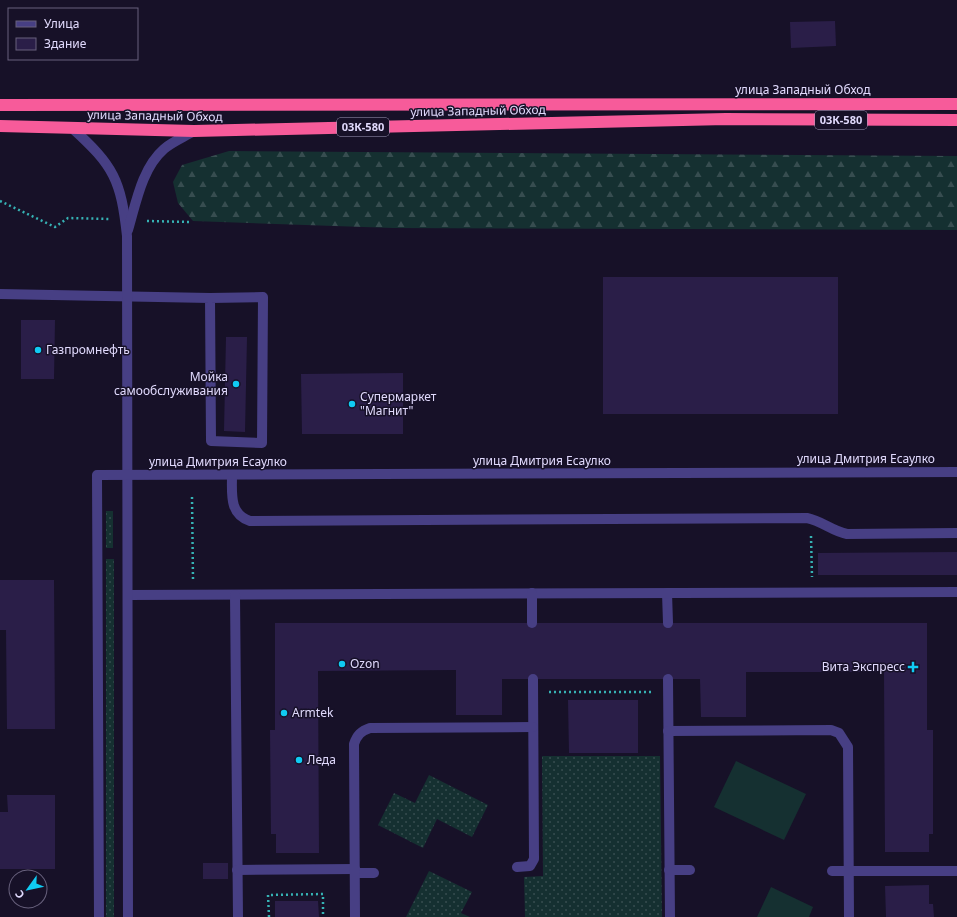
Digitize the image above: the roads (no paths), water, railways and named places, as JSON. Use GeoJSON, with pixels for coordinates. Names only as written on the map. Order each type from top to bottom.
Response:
{"type":"FeatureCollection","features":[{"type":"Feature","properties":{"kind":"highway","name":"улица Западный Обход"},"geometry":{"type":"LineString","coordinates":[[0,105],[957,104]]}},
{"type":"Feature","properties":{"kind":"highway","name":"улица Западный Обход"},"geometry":{"type":"LineString","coordinates":[[0,126],[194,131],[726,120],[957,120]]}},
{"type":"Feature","properties":{"kind":"street"},"geometry":{"type":"LineString","coordinates":[[72,128],[97,150],[114,174],[124,203],[127,236],[128,917]]}},
{"type":"Feature","properties":{"kind":"street"},"geometry":{"type":"LineString","coordinates":[[127,236],[137,197],[149,169],[164,149],[194,131]]}},
{"type":"Feature","properties":{"kind":"street"},"geometry":{"type":"LineString","coordinates":[[0,294],[210,298],[263,297],[262,443],[212,441],[210,298]]}},
{"type":"Feature","properties":{"kind":"street","name":"улица Дмитрия Есаулко"},"geometry":{"type":"LineString","coordinates":[[99,917],[97,475],[957,472]]}},
{"type":"Feature","properties":{"kind":"street"},"geometry":{"type":"LineString","coordinates":[[232,475],[232,502],[235,511],[242,518],[250,521],[811,519],[818,520],[838,532],[847,534],[957,533]]}},
{"type":"Feature","properties":{"kind":"street"},"geometry":{"type":"LineString","coordinates":[[128,595],[957,592]]}},
{"type":"Feature","properties":{"kind":"street"},"geometry":{"type":"LineString","coordinates":[[532,593],[532,623]]}},
{"type":"Feature","properties":{"kind":"street"},"geometry":{"type":"LineString","coordinates":[[667,593],[668,623]]}},
{"type":"Feature","properties":{"kind":"street"},"geometry":{"type":"LineString","coordinates":[[235,595],[238,917]]}},
{"type":"Feature","properties":{"kind":"street"},"geometry":{"type":"LineString","coordinates":[[517,867],[530,866],[534,859],[533,679]]}},
{"type":"Feature","properties":{"kind":"street"},"geometry":{"type":"LineString","coordinates":[[668,679],[670,917]]}},
{"type":"Feature","properties":{"kind":"street"},"geometry":{"type":"LineString","coordinates":[[355,917],[354,744],[356,737],[363,731],[370,728],[533,727]]}},
{"type":"Feature","properties":{"kind":"street"},"geometry":{"type":"LineString","coordinates":[[668,731],[831,730],[839,733],[848,747],[849,917]]}},
{"type":"Feature","properties":{"kind":"street"},"geometry":{"type":"LineString","coordinates":[[237,870],[355,871],[374,873]]}},
{"type":"Feature","properties":{"kind":"street"},"geometry":{"type":"LineString","coordinates":[[669,870],[690,870]]}},
{"type":"Feature","properties":{"kind":"street"},"geometry":{"type":"LineString","coordinates":[[832,871],[957,871]]}},
{"type":"Feature","properties":{"kind":"place","name":"Газпромнефть"},"geometry":{"type":"Point","coordinates":[38,350]}},
{"type":"Feature","properties":{"kind":"place","name":"Мойка самообслуживания"},"geometry":{"type":"Point","coordinates":[236,384]}},
{"type":"Feature","properties":{"kind":"place","name":"Супермаркет \"Магнит\""},"geometry":{"type":"Point","coordinates":[352,404]}},
{"type":"Feature","properties":{"kind":"place","name":"Ozon"},"geometry":{"type":"Point","coordinates":[342,664]}},
{"type":"Feature","properties":{"kind":"place","name":"Вита Экспресс"},"geometry":{"type":"Point","coordinates":[913,667]}},
{"type":"Feature","properties":{"kind":"place","name":"Armtek"},"geometry":{"type":"Point","coordinates":[284,713]}},
{"type":"Feature","properties":{"kind":"place","name":"Леда"},"geometry":{"type":"Point","coordinates":[299,760]}}]}
